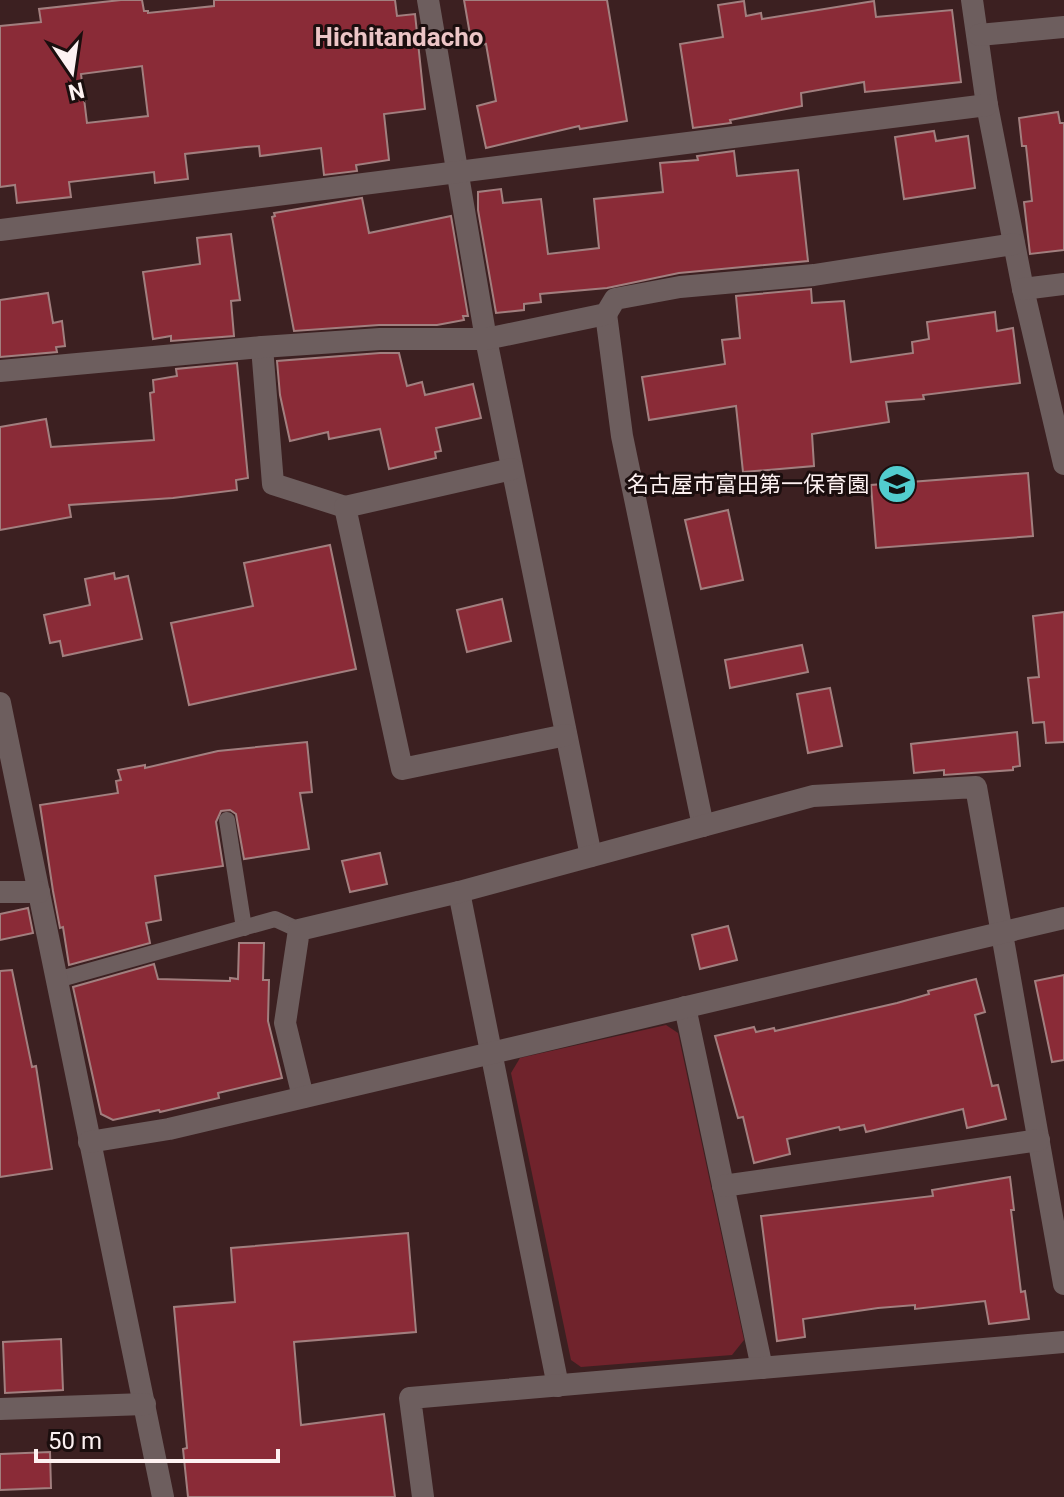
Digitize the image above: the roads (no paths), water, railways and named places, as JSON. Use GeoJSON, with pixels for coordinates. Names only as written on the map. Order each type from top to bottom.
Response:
{"type":"FeatureCollection","features":[{"type":"Feature","properties":{"kind":"street"},"geometry":{"type":"LineString","coordinates":[[428,0],[486,339],[591,856]]}},
{"type":"Feature","properties":{"kind":"street"},"geometry":{"type":"LineString","coordinates":[[972,0],[987,105],[1014,244],[1064,464]]}},
{"type":"Feature","properties":{"kind":"street"},"geometry":{"type":"LineString","coordinates":[[979,35],[1064,27]]}},
{"type":"Feature","properties":{"kind":"street"},"geometry":{"type":"LineString","coordinates":[[0,230],[987,105]]}},
{"type":"Feature","properties":{"kind":"street"},"geometry":{"type":"LineString","coordinates":[[703,826],[622,436],[606,314],[615,299],[680,287],[814,275],[1014,244]]}},
{"type":"Feature","properties":{"kind":"street"},"geometry":{"type":"LineString","coordinates":[[1023,289],[1064,284]]}},
{"type":"Feature","properties":{"kind":"street"},"geometry":{"type":"LineString","coordinates":[[0,371],[380,339],[486,339],[606,314]]}},
{"type":"Feature","properties":{"kind":"street"},"geometry":{"type":"LineString","coordinates":[[262,347],[273,484],[345,507],[512,469]]}},
{"type":"Feature","properties":{"kind":"street"},"geometry":{"type":"LineString","coordinates":[[345,507],[402,769],[566,735]]}},
{"type":"Feature","properties":{"kind":"street"},"geometry":{"type":"LineString","coordinates":[[0,703],[163,1497]]}},
{"type":"Feature","properties":{"kind":"street"},"geometry":{"type":"LineString","coordinates":[[303,1097],[285,1023],[299,930],[459,892],[813,796],[976,787],[1064,1284]]}},
{"type":"Feature","properties":{"kind":"street"},"geometry":{"type":"LineString","coordinates":[[0,892],[39,892]]}},
{"type":"Feature","properties":{"kind":"street"},"geometry":{"type":"LineString","coordinates":[[459,892],[558,1386]]}},
{"type":"Feature","properties":{"kind":"street"},"geometry":{"type":"LineString","coordinates":[[89,1142],[169,1129],[1064,918]]}},
{"type":"Feature","properties":{"kind":"street"},"geometry":{"type":"LineString","coordinates":[[685,1007],[762,1368]]}},
{"type":"Feature","properties":{"kind":"street"},"geometry":{"type":"LineString","coordinates":[[723,1186],[1039,1140]]}},
{"type":"Feature","properties":{"kind":"street"},"geometry":{"type":"LineString","coordinates":[[423,1497],[410,1398],[1064,1342]]}},
{"type":"Feature","properties":{"kind":"street"},"geometry":{"type":"LineString","coordinates":[[0,1409],[145,1404]]}},
{"type":"Feature","properties":{"kind":"lane"},"geometry":{"type":"LineString","coordinates":[[227,820],[244,928]]}},
{"type":"Feature","properties":{"kind":"lane"},"geometry":{"type":"LineString","coordinates":[[57,980],[275,919],[299,930]]}},
{"type":"Feature","properties":{"kind":"place","name":"名古屋市富田第一保育園"},"geometry":{"type":"Point","coordinates":[897,484]}},
{"type":"Feature","properties":{"kind":"district","name":"Hichitandacho"},"geometry":{"type":"Point","coordinates":[399,37]}}]}
